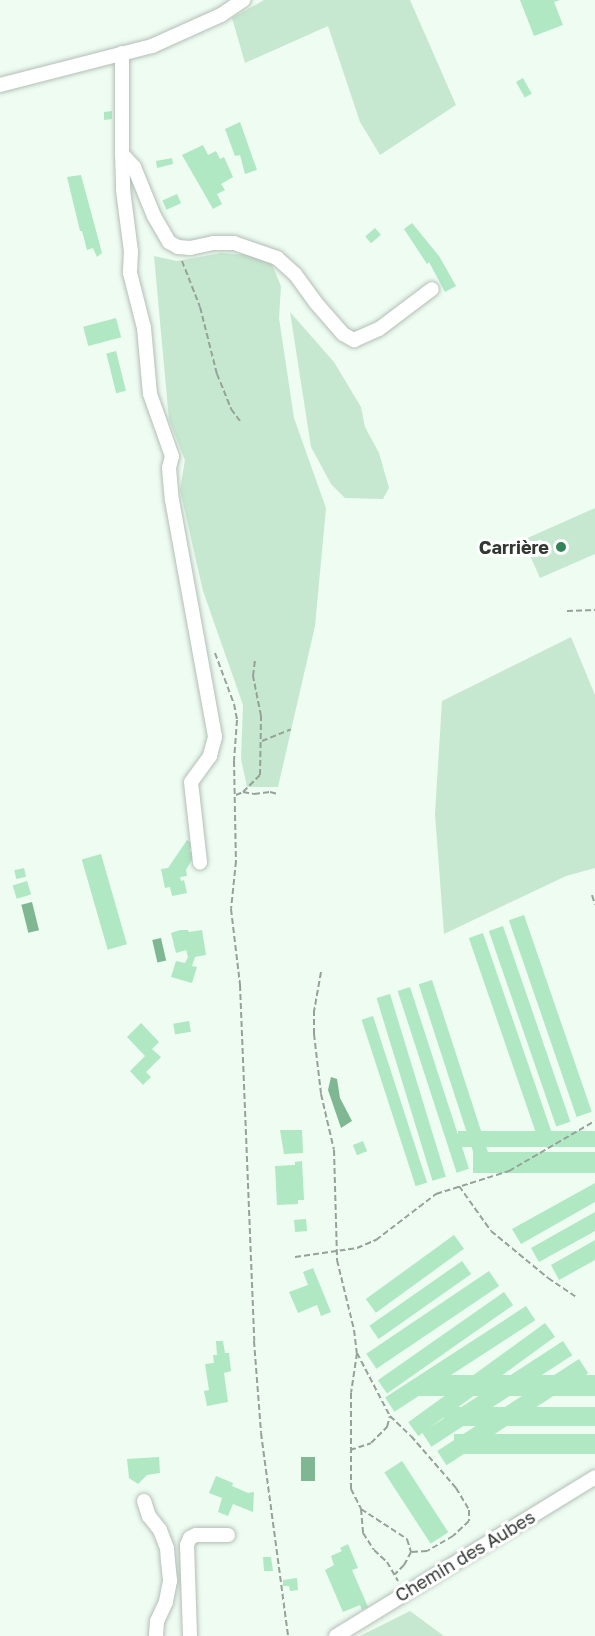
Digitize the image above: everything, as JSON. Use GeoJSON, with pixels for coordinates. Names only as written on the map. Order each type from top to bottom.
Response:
{"type":"FeatureCollection","features":[{"type":"Feature","properties":{"kind":"street"},"geometry":{"type":"LineString","coordinates":[[0,85],[152,45],[221,15],[243,0]]}},
{"type":"Feature","properties":{"kind":"street"},"geometry":{"type":"LineString","coordinates":[[122,53],[123,190],[131,252],[130,273],[144,328],[150,394],[172,456],[168,468],[172,500],[215,737],[210,756],[191,782],[200,862]]}},
{"type":"Feature","properties":{"kind":"street"},"geometry":{"type":"LineString","coordinates":[[122,154],[134,167],[154,216],[169,242],[178,247],[234,243],[277,258],[295,274],[316,303],[344,334],[354,340],[379,329],[432,289]]}},
{"type":"Feature","properties":{"kind":"street","name":"Chemin des Aubes"},"geometry":{"type":"LineString","coordinates":[[336,1636],[403,1592],[595,1477]]}},
{"type":"Feature","properties":{"kind":"street"},"geometry":{"type":"LineString","coordinates":[[144,1501],[149,1516],[160,1530],[167,1548],[170,1581],[166,1602],[157,1621],[156,1636]]}},
{"type":"Feature","properties":{"kind":"street"},"geometry":{"type":"LineString","coordinates":[[190,1636],[187,1545],[190,1538],[196,1535],[228,1535]]}},
{"type":"Feature","properties":{"kind":"path"},"geometry":{"type":"LineString","coordinates":[[178,247],[200,307],[217,374],[231,410],[240,421]]}},
{"type":"Feature","properties":{"kind":"path"},"geometry":{"type":"LineString","coordinates":[[567,610],[595,610]]}},
{"type":"Feature","properties":{"kind":"path"},"geometry":{"type":"LineString","coordinates":[[214,650],[234,704],[237,720],[234,761],[236,861],[231,909],[240,996],[254,1341],[261,1433],[288,1636]]}},
{"type":"Feature","properties":{"kind":"path"},"geometry":{"type":"LineString","coordinates":[[236,795],[243,792],[260,775],[261,716],[253,676],[255,660]]}},
{"type":"Feature","properties":{"kind":"path"},"geometry":{"type":"LineString","coordinates":[[262,741],[291,729]]}},
{"type":"Feature","properties":{"kind":"path"},"geometry":{"type":"LineString","coordinates":[[243,792],[278,794]]}},
{"type":"Feature","properties":{"kind":"path"},"geometry":{"type":"LineString","coordinates":[[592,895],[595,905]]}},
{"type":"Feature","properties":{"kind":"path"},"geometry":{"type":"LineString","coordinates":[[321,972],[314,1011],[314,1034],[321,1094],[334,1150],[336,1251],[357,1353],[351,1393],[351,1490],[361,1509],[363,1533],[395,1574],[403,1592]]}},
{"type":"Feature","properties":{"kind":"path"},"geometry":{"type":"LineString","coordinates":[[295,1257],[357,1248],[376,1240],[436,1194],[509,1171],[595,1121]]}},
{"type":"Feature","properties":{"kind":"path"},"geometry":{"type":"LineString","coordinates":[[459,1186],[491,1231],[548,1278],[576,1297]]}},
{"type":"Feature","properties":{"kind":"path"},"geometry":{"type":"LineString","coordinates":[[357,1353],[390,1416],[411,1436],[456,1488],[469,1510],[469,1521],[453,1536],[428,1551],[411,1552]]}},
{"type":"Feature","properties":{"kind":"path"},"geometry":{"type":"LineString","coordinates":[[350,1450],[371,1443],[387,1427],[390,1416]]}},
{"type":"Feature","properties":{"kind":"path"},"geometry":{"type":"LineString","coordinates":[[361,1509],[407,1539],[411,1552],[404,1565],[395,1574]]}},
{"type":"Feature","properties":{"kind":"shaded area"},"geometry":{"type":"Polygon","coordinates":[[[264,0],[410,0],[456,105],[380,155],[360,122],[328,26],[245,63],[232,18],[264,0]]]}},
{"type":"Feature","properties":{"kind":"shaded area"},"geometry":{"type":"Polygon","coordinates":[[[221,253],[249,255],[271,262],[281,286],[279,318],[294,418],[326,508],[315,626],[278,787],[247,787],[241,759],[243,705],[203,591],[180,490],[185,460],[169,420],[154,256],[177,261],[221,253]]]}},
{"type":"Feature","properties":{"kind":"shaded area"},"geometry":{"type":"Polygon","coordinates":[[[290,312],[334,362],[361,407],[365,427],[379,453],[389,488],[383,499],[345,498],[331,484],[311,447],[290,312]]]}},
{"type":"Feature","properties":{"kind":"shaded area","name":"Carrière"},"geometry":{"type":"Polygon","coordinates":[[[595,508],[595,554],[540,578],[523,540],[595,508]]]}},
{"type":"Feature","properties":{"kind":"shaded area"},"geometry":{"type":"Polygon","coordinates":[[[571,637],[595,695],[595,868],[566,876],[444,934],[435,814],[442,701],[571,637]]]}},
{"type":"Feature","properties":{"kind":"shaded area"},"geometry":{"type":"Polygon","coordinates":[[[32,902],[39,930],[28,933],[21,905],[32,902]]]}},
{"type":"Feature","properties":{"kind":"shaded area"},"geometry":{"type":"Polygon","coordinates":[[[161,938],[166,960],[157,962],[152,940],[161,938]]]}},
{"type":"Feature","properties":{"kind":"shaded area"},"geometry":{"type":"Polygon","coordinates":[[[331,1077],[337,1079],[340,1098],[352,1121],[341,1128],[328,1090],[331,1077]]]}},
{"type":"Feature","properties":{"kind":"shaded area"},"geometry":{"type":"Polygon","coordinates":[[[301,1457],[315,1457],[315,1481],[301,1481],[301,1457]]]}},
{"type":"Feature","properties":{"kind":"shaded area"},"geometry":{"type":"Polygon","coordinates":[[[410,1611],[444,1636],[360,1636],[410,1611]]]}},
{"type":"Feature","properties":{"kind":"building"},"geometry":{"type":"Polygon","coordinates":[[[520,0],[560,0],[554,2],[563,25],[534,36],[520,0]]]}},
{"type":"Feature","properties":{"kind":"building"},"geometry":{"type":"Polygon","coordinates":[[[523,78],[532,94],[525,98],[516,82],[523,78]]]}},
{"type":"Feature","properties":{"kind":"building"},"geometry":{"type":"Polygon","coordinates":[[[112,111],[112,119],[104,120],[104,112],[112,111]]]}},
{"type":"Feature","properties":{"kind":"building"},"geometry":{"type":"Polygon","coordinates":[[[240,122],[257,170],[245,174],[240,155],[235,156],[225,129],[240,122]]]}},
{"type":"Feature","properties":{"kind":"building"},"geometry":{"type":"Polygon","coordinates":[[[203,145],[208,155],[216,151],[220,159],[224,157],[233,177],[221,184],[225,190],[217,194],[222,204],[213,209],[182,155],[203,145]]]}},
{"type":"Feature","properties":{"kind":"building"},"geometry":{"type":"Polygon","coordinates":[[[172,158],[173,164],[157,168],[156,161],[172,158]]]}},
{"type":"Feature","properties":{"kind":"building"},"geometry":{"type":"Polygon","coordinates":[[[81,175],[102,253],[97,257],[93,248],[87,250],[67,177],[81,175]]]}},
{"type":"Feature","properties":{"kind":"building"},"geometry":{"type":"Polygon","coordinates":[[[177,194],[181,203],[166,210],[162,201],[177,194]]]}},
{"type":"Feature","properties":{"kind":"building"},"geometry":{"type":"Polygon","coordinates":[[[412,223],[439,256],[456,286],[445,292],[429,262],[427,264],[404,229],[412,223]]]}},
{"type":"Feature","properties":{"kind":"building"},"geometry":{"type":"Polygon","coordinates":[[[375,228],[381,235],[371,243],[365,237],[375,228]]]}},
{"type":"Feature","properties":{"kind":"building"},"geometry":{"type":"Polygon","coordinates":[[[116,318],[121,337],[88,346],[83,327],[116,318]]]}},
{"type":"Feature","properties":{"kind":"building"},"geometry":{"type":"Polygon","coordinates":[[[116,351],[126,391],[116,393],[106,353],[116,351]]]}},
{"type":"Feature","properties":{"kind":"building"},"geometry":{"type":"Polygon","coordinates":[[[187,840],[194,844],[189,851],[195,854],[186,870],[187,876],[180,877],[181,881],[184,880],[187,893],[172,896],[170,887],[165,888],[161,869],[168,868],[187,840]]]}},
{"type":"Feature","properties":{"kind":"building"},"geometry":{"type":"Polygon","coordinates":[[[101,854],[127,944],[108,950],[82,860],[101,854]]]}},
{"type":"Feature","properties":{"kind":"building"},"geometry":{"type":"Polygon","coordinates":[[[24,868],[26,877],[16,879],[14,870],[24,868]]]}},
{"type":"Feature","properties":{"kind":"building"},"geometry":{"type":"Polygon","coordinates":[[[27,881],[31,894],[17,899],[13,885],[27,881]]]}},
{"type":"Feature","properties":{"kind":"building"},"geometry":{"type":"Polygon","coordinates":[[[524,915],[592,1112],[577,1117],[509,920],[524,915]]]}},
{"type":"Feature","properties":{"kind":"building"},"geometry":{"type":"Polygon","coordinates":[[[503,926],[570,1122],[556,1127],[489,931],[503,926]]]}},
{"type":"Feature","properties":{"kind":"building"},"geometry":{"type":"Polygon","coordinates":[[[180,930],[189,932],[202,930],[206,955],[195,957],[192,966],[197,967],[192,983],[171,977],[176,961],[185,963],[188,957],[186,950],[176,953],[171,933],[180,930]]]}},
{"type":"Feature","properties":{"kind":"building"},"geometry":{"type":"Polygon","coordinates":[[[483,933],[551,1132],[537,1136],[469,938],[483,933]]]}},
{"type":"Feature","properties":{"kind":"building"},"geometry":{"type":"Polygon","coordinates":[[[432,980],[491,1163],[478,1167],[419,984],[432,980]]]}},
{"type":"Feature","properties":{"kind":"building"},"geometry":{"type":"Polygon","coordinates":[[[410,987],[469,1169],[457,1173],[398,991],[410,987]]]}},
{"type":"Feature","properties":{"kind":"building"},"geometry":{"type":"Polygon","coordinates":[[[390,994],[446,1177],[432,1181],[377,998],[390,994]]]}},
{"type":"Feature","properties":{"kind":"building"},"geometry":{"type":"Polygon","coordinates":[[[373,1016],[427,1182],[416,1186],[362,1020],[373,1016]]]}},
{"type":"Feature","properties":{"kind":"building"},"geometry":{"type":"Polygon","coordinates":[[[189,1021],[191,1032],[175,1035],[173,1024],[189,1021]]]}},
{"type":"Feature","properties":{"kind":"building"},"geometry":{"type":"Polygon","coordinates":[[[141,1023],[159,1042],[152,1049],[161,1057],[146,1072],[151,1077],[143,1085],[130,1071],[145,1056],[127,1037],[141,1023]]]}},
{"type":"Feature","properties":{"kind":"building"},"geometry":{"type":"Polygon","coordinates":[[[280,1130],[302,1130],[303,1153],[284,1154],[280,1130]]]}},
{"type":"Feature","properties":{"kind":"building"},"geometry":{"type":"Polygon","coordinates":[[[458,1131],[595,1131],[595,1147],[458,1147],[458,1131]]]}},
{"type":"Feature","properties":{"kind":"building"},"geometry":{"type":"Polygon","coordinates":[[[363,1141],[367,1151],[357,1155],[353,1145],[363,1141]]]}},
{"type":"Feature","properties":{"kind":"building"},"geometry":{"type":"Polygon","coordinates":[[[473,1152],[595,1152],[595,1173],[473,1173],[473,1152]]]}},
{"type":"Feature","properties":{"kind":"building"},"geometry":{"type":"Polygon","coordinates":[[[302,1161],[304,1200],[298,1200],[298,1204],[277,1205],[275,1166],[295,1165],[295,1162],[302,1161]]]}},
{"type":"Feature","properties":{"kind":"building"},"geometry":{"type":"Polygon","coordinates":[[[595,1183],[595,1202],[521,1244],[512,1229],[595,1183]]]}},
{"type":"Feature","properties":{"kind":"building"},"geometry":{"type":"Polygon","coordinates":[[[595,1212],[595,1231],[539,1262],[531,1248],[595,1212]]]}},
{"type":"Feature","properties":{"kind":"building"},"geometry":{"type":"Polygon","coordinates":[[[306,1219],[307,1231],[295,1232],[294,1220],[306,1219]]]}},
{"type":"Feature","properties":{"kind":"building"},"geometry":{"type":"Polygon","coordinates":[[[454,1235],[464,1249],[376,1313],[366,1299],[454,1235]]]}},
{"type":"Feature","properties":{"kind":"building"},"geometry":{"type":"Polygon","coordinates":[[[595,1240],[595,1260],[559,1280],[551,1265],[595,1240]]]}},
{"type":"Feature","properties":{"kind":"building"},"geometry":{"type":"Polygon","coordinates":[[[462,1261],[471,1274],[379,1339],[369,1326],[462,1261]]]}},
{"type":"Feature","properties":{"kind":"building"},"geometry":{"type":"Polygon","coordinates":[[[313,1268],[331,1312],[321,1316],[317,1305],[298,1313],[289,1292],[308,1285],[303,1272],[313,1268]]]}},
{"type":"Feature","properties":{"kind":"building"},"geometry":{"type":"Polygon","coordinates":[[[489,1271],[499,1286],[376,1369],[366,1354],[489,1271]]]}},
{"type":"Feature","properties":{"kind":"building"},"geometry":{"type":"Polygon","coordinates":[[[504,1292],[513,1305],[387,1393],[378,1380],[504,1292]]]}},
{"type":"Feature","properties":{"kind":"building"},"geometry":{"type":"Polygon","coordinates":[[[526,1306],[535,1320],[394,1412],[385,1397],[526,1306]]]}},
{"type":"Feature","properties":{"kind":"building"},"geometry":{"type":"Polygon","coordinates":[[[545,1323],[555,1337],[418,1436],[408,1422],[545,1323]]]}},
{"type":"Feature","properties":{"kind":"building"},"geometry":{"type":"Polygon","coordinates":[[[216,1341],[223,1341],[225,1353],[229,1353],[231,1371],[224,1373],[228,1402],[207,1406],[204,1391],[209,1390],[205,1364],[214,1363],[213,1355],[217,1355],[216,1341]]]}},
{"type":"Feature","properties":{"kind":"building"},"geometry":{"type":"Polygon","coordinates":[[[563,1341],[572,1355],[431,1447],[422,1432],[563,1341]]]}},
{"type":"Feature","properties":{"kind":"building"},"geometry":{"type":"Polygon","coordinates":[[[579,1359],[588,1373],[447,1465],[437,1451],[579,1359]]]}},
{"type":"Feature","properties":{"kind":"building"},"geometry":{"type":"Polygon","coordinates":[[[419,1375],[595,1375],[595,1396],[419,1396],[419,1375]]]}},
{"type":"Feature","properties":{"kind":"building"},"geometry":{"type":"Polygon","coordinates":[[[444,1407],[595,1407],[595,1426],[444,1426],[444,1407]]]}},
{"type":"Feature","properties":{"kind":"building"},"geometry":{"type":"Polygon","coordinates":[[[454,1434],[595,1434],[595,1454],[454,1454],[454,1434]]]}},
{"type":"Feature","properties":{"kind":"building"},"geometry":{"type":"Polygon","coordinates":[[[159,1457],[160,1473],[147,1475],[138,1484],[129,1478],[127,1459],[159,1457]]]}},
{"type":"Feature","properties":{"kind":"building"},"geometry":{"type":"Polygon","coordinates":[[[402,1461],[448,1532],[431,1544],[384,1472],[402,1461]]]}},
{"type":"Feature","properties":{"kind":"building"},"geometry":{"type":"Polygon","coordinates":[[[216,1476],[248,1493],[254,1492],[253,1512],[233,1504],[228,1516],[218,1512],[222,1498],[209,1493],[216,1476]]]}},
{"type":"Feature","properties":{"kind":"building"},"geometry":{"type":"Polygon","coordinates":[[[348,1544],[358,1568],[352,1570],[368,1607],[362,1610],[360,1605],[343,1612],[325,1570],[334,1565],[331,1556],[342,1551],[340,1548],[348,1544]]]}},
{"type":"Feature","properties":{"kind":"building"},"geometry":{"type":"Polygon","coordinates":[[[263,1557],[271,1557],[273,1571],[264,1571],[263,1557]]]}},
{"type":"Feature","properties":{"kind":"building"},"geometry":{"type":"Polygon","coordinates":[[[297,1578],[298,1590],[290,1591],[289,1586],[283,1586],[283,1580],[297,1578]]]}},
{"type":"Feature","properties":{"kind":"place","name":"Carrière"},"geometry":{"type":"Point","coordinates":[561,547]}}]}
